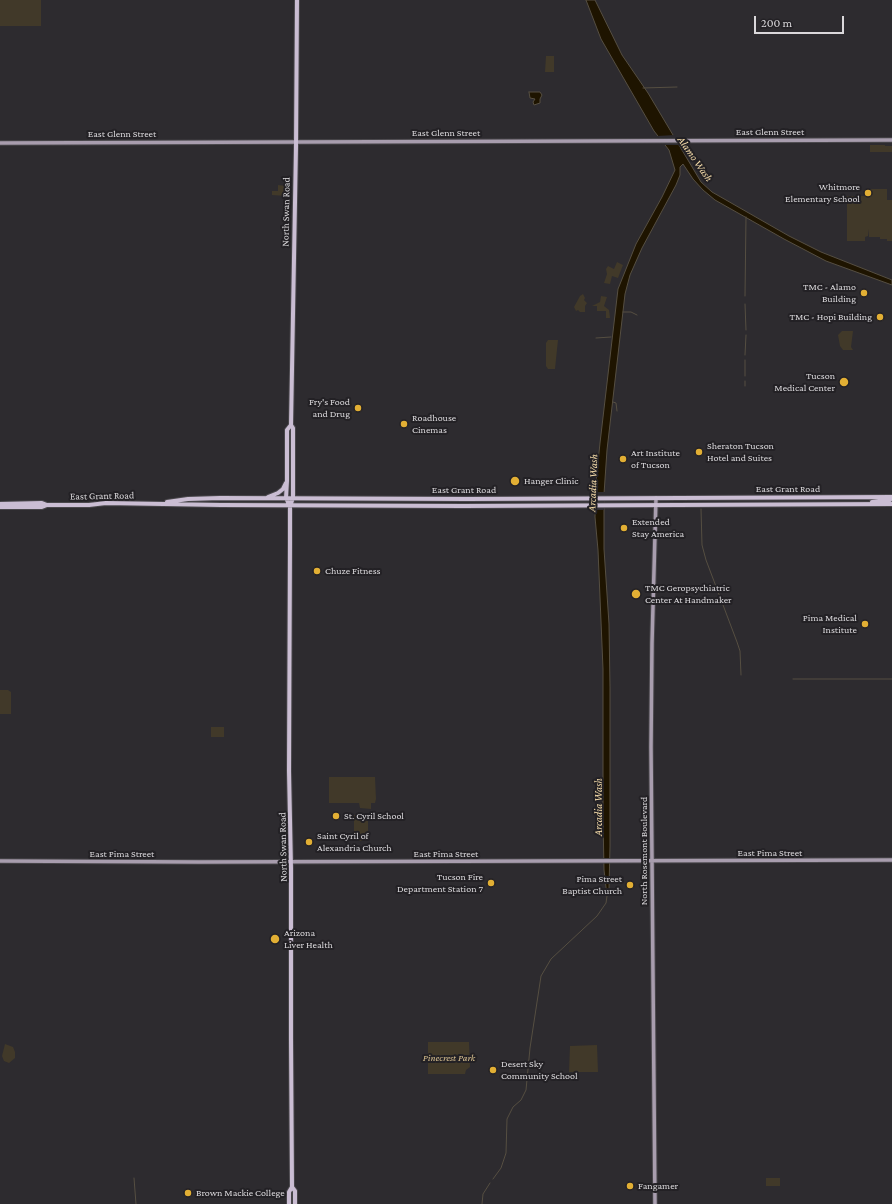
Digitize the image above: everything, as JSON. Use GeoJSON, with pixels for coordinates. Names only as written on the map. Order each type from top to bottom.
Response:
{"type":"FeatureCollection","features":[{"type":"Feature","properties":{"kind":"main road","name":"North Swan Road"},"geometry":{"type":"LineString","coordinates":[[289,1204],[289,1192],[292,1187],[291,862],[289,771],[290,506],[293,498],[293,428],[291,425],[297,0]]}},
{"type":"Feature","properties":{"kind":"main road","name":"North Swan Road"},"geometry":{"type":"LineString","coordinates":[[290,506],[286,498],[286,481],[287,430],[291,425]]}},
{"type":"Feature","properties":{"kind":"main road"},"geometry":{"type":"LineString","coordinates":[[262,498],[278,494],[283,489],[286,481]]}},
{"type":"Feature","properties":{"kind":"main road"},"geometry":{"type":"LineString","coordinates":[[867,504],[876,501],[890,500],[892,497]]}},
{"type":"Feature","properties":{"kind":"main road","name":"East Grant Road"},"geometry":{"type":"LineString","coordinates":[[156,504],[188,499],[262,498],[892,497]]}},
{"type":"Feature","properties":{"kind":"main road","name":"East Grant Road"},"geometry":{"type":"LineString","coordinates":[[0,504],[42,503],[47,505]]}},
{"type":"Feature","properties":{"kind":"main road","name":"East Grant Road"},"geometry":{"type":"LineString","coordinates":[[0,507],[156,504],[290,506],[892,504]]}},
{"type":"Feature","properties":{"kind":"main road","name":"North Swan Road"},"geometry":{"type":"LineString","coordinates":[[292,1187],[295,1191],[295,1204]]}},
{"type":"Feature","properties":{"kind":"street","name":"East Glenn Street"},"geometry":{"type":"LineString","coordinates":[[0,143],[892,140]]}},
{"type":"Feature","properties":{"kind":"street","name":"North Rosemont Boulevard"},"geometry":{"type":"LineString","coordinates":[[655,1204],[651,861],[652,649],[656,498]]}},
{"type":"Feature","properties":{"kind":"street","name":"East Pima Street"},"geometry":{"type":"LineString","coordinates":[[0,861],[291,862],[892,860]]}},
{"type":"Feature","properties":{"kind":"green space"},"geometry":{"type":"Polygon","coordinates":[[[0,0],[41,0],[41,26],[0,26],[0,0]]]}},
{"type":"Feature","properties":{"kind":"green space"},"geometry":{"type":"Polygon","coordinates":[[[546,56],[554,56],[554,72],[545,72],[546,56]]]}},
{"type":"Feature","properties":{"kind":"green space"},"geometry":{"type":"Polygon","coordinates":[[[870,145],[892,146],[892,152],[870,152],[870,145]]]}},
{"type":"Feature","properties":{"kind":"green space"},"geometry":{"type":"Polygon","coordinates":[[[278,185],[286,186],[286,196],[272,195],[272,191],[278,191],[278,185]]]}},
{"type":"Feature","properties":{"kind":"green space"},"geometry":{"type":"Polygon","coordinates":[[[866,189],[887,189],[887,200],[892,200],[892,241],[880,239],[880,237],[869,237],[869,229],[868,236],[865,237],[865,241],[847,241],[847,196],[866,196],[866,189]]]}},
{"type":"Feature","properties":{"kind":"green space"},"geometry":{"type":"Polygon","coordinates":[[[617,262],[623,265],[618,278],[612,276],[610,284],[604,283],[607,274],[606,269],[608,266],[614,269],[617,262]]]}},
{"type":"Feature","properties":{"kind":"green space"},"geometry":{"type":"Polygon","coordinates":[[[583,294],[585,298],[584,300],[587,303],[585,306],[585,312],[580,312],[578,310],[576,311],[574,307],[580,296],[583,294]]]}},
{"type":"Feature","properties":{"kind":"green space"},"geometry":{"type":"Polygon","coordinates":[[[601,296],[607,297],[604,306],[609,310],[610,318],[606,318],[606,311],[597,311],[597,306],[592,306],[600,302],[601,296]]]}},
{"type":"Feature","properties":{"kind":"green space"},"geometry":{"type":"Polygon","coordinates":[[[842,331],[853,331],[851,347],[853,350],[843,350],[840,346],[838,335],[842,331]]]}},
{"type":"Feature","properties":{"kind":"green space"},"geometry":{"type":"Polygon","coordinates":[[[548,340],[558,340],[555,369],[548,369],[546,366],[546,343],[548,340]]]}},
{"type":"Feature","properties":{"kind":"green space"},"geometry":{"type":"Polygon","coordinates":[[[0,690],[8,690],[11,692],[11,714],[0,714],[0,690]]]}},
{"type":"Feature","properties":{"kind":"green space"},"geometry":{"type":"Polygon","coordinates":[[[211,727],[224,727],[224,737],[211,737],[211,727]]]}},
{"type":"Feature","properties":{"kind":"green space"},"geometry":{"type":"Polygon","coordinates":[[[329,777],[375,777],[375,803],[371,803],[371,809],[360,808],[359,803],[329,803],[329,777]]]}},
{"type":"Feature","properties":{"kind":"green space"},"geometry":{"type":"Polygon","coordinates":[[[354,815],[368,815],[368,841],[354,841],[354,815]]]}},
{"type":"Feature","properties":{"kind":"green space","name":"Pinecrest Park"},"geometry":{"type":"Polygon","coordinates":[[[428,1042],[469,1042],[470,1067],[466,1070],[465,1074],[428,1074],[428,1042]]]}},
{"type":"Feature","properties":{"kind":"green space"},"geometry":{"type":"Polygon","coordinates":[[[5,1044],[13,1047],[15,1052],[15,1058],[9,1063],[4,1061],[2,1056],[5,1044]]]}},
{"type":"Feature","properties":{"kind":"green space"},"geometry":{"type":"Polygon","coordinates":[[[597,1045],[598,1072],[569,1072],[570,1046],[597,1045]]]}},
{"type":"Feature","properties":{"kind":"green space"},"geometry":{"type":"Polygon","coordinates":[[[766,1178],[780,1178],[780,1186],[766,1186],[766,1178]]]}},
{"type":"Feature","properties":{"kind":"shaded area"},"geometry":{"type":"Polygon","coordinates":[[[586,0],[595,0],[622,55],[648,93],[701,182],[712,192],[789,236],[821,252],[892,280],[892,285],[826,261],[784,239],[715,200],[693,179],[683,164],[680,167],[680,175],[676,185],[642,248],[630,275],[625,294],[607,450],[604,494],[604,549],[609,624],[610,688],[610,846],[609,889],[607,896],[604,870],[603,669],[598,550],[595,517],[596,482],[618,289],[636,244],[675,170],[669,150],[654,131],[601,39],[586,0]]]}},
{"type":"Feature","properties":{"kind":"shaded area"},"geometry":{"type":"Polygon","coordinates":[[[529,92],[540,92],[542,95],[540,103],[534,105],[533,102],[535,99],[530,98],[529,92]]]}},
{"type":"Feature","properties":{"kind":"pier"},"geometry":{"type":"Polygon","coordinates":[[[675,135],[680,145],[662,145],[657,136],[675,135]]]}},
{"type":"Feature","properties":{"kind":"pier"},"geometry":{"type":"Polygon","coordinates":[[[594,492],[605,492],[604,510],[594,510],[594,492]]]}},
{"type":"Feature","properties":{"kind":"waterway"},"geometry":{"type":"LineString","coordinates":[[643,88],[677,87]]}},
{"type":"Feature","properties":{"kind":"waterway"},"geometry":{"type":"LineString","coordinates":[[745,296],[746,217]]}},
{"type":"Feature","properties":{"kind":"waterway"},"geometry":{"type":"LineString","coordinates":[[745,304],[746,330]]}},
{"type":"Feature","properties":{"kind":"waterway"},"geometry":{"type":"LineString","coordinates":[[623,312],[631,312],[637,315]]}},
{"type":"Feature","properties":{"kind":"waterway"},"geometry":{"type":"LineString","coordinates":[[745,355],[746,335]]}},
{"type":"Feature","properties":{"kind":"waterway"},"geometry":{"type":"LineString","coordinates":[[596,338],[611,337]]}},
{"type":"Feature","properties":{"kind":"waterway"},"geometry":{"type":"LineString","coordinates":[[745,360],[745,376]]}},
{"type":"Feature","properties":{"kind":"waterway"},"geometry":{"type":"LineString","coordinates":[[745,381],[745,386]]}},
{"type":"Feature","properties":{"kind":"waterway"},"geometry":{"type":"LineString","coordinates":[[613,402],[616,403],[617,411]]}},
{"type":"Feature","properties":{"kind":"waterway"},"geometry":{"type":"LineString","coordinates":[[701,509],[702,545],[706,560],[740,651],[741,675]]}},
{"type":"Feature","properties":{"kind":"waterway"},"geometry":{"type":"LineString","coordinates":[[793,679],[892,679]]}},
{"type":"Feature","properties":{"kind":"waterway","name":"Arcadia Wash"},"geometry":{"type":"LineString","coordinates":[[493,1179],[501,1168],[506,1153],[507,1119],[513,1107],[521,1100],[526,1090],[530,1048],[541,976],[551,959],[597,916],[606,903],[607,896]]}},
{"type":"Feature","properties":{"kind":"waterway"},"geometry":{"type":"LineString","coordinates":[[134,1178],[136,1204]]}},
{"type":"Feature","properties":{"kind":"waterway","name":"Arcadia Wash"},"geometry":{"type":"LineString","coordinates":[[482,1204],[483,1194],[490,1183]]}},
{"type":"Feature","properties":{"kind":"place","name":"Whitmore Elementary School"},"geometry":{"type":"Point","coordinates":[868,193]}},
{"type":"Feature","properties":{"kind":"place","name":"TMC - Alamo Building"},"geometry":{"type":"Point","coordinates":[864,293]}},
{"type":"Feature","properties":{"kind":"place","name":"TMC - Hopi Building"},"geometry":{"type":"Point","coordinates":[880,317]}},
{"type":"Feature","properties":{"kind":"place","name":"Tucson Medical Center"},"geometry":{"type":"Point","coordinates":[844,382]}},
{"type":"Feature","properties":{"kind":"place","name":"Fry's Food and Drug"},"geometry":{"type":"Point","coordinates":[358,408]}},
{"type":"Feature","properties":{"kind":"place","name":"Roadhouse Cinemas"},"geometry":{"type":"Point","coordinates":[404,424]}},
{"type":"Feature","properties":{"kind":"place","name":"Sheraton Tucson Hotel and Suites"},"geometry":{"type":"Point","coordinates":[699,452]}},
{"type":"Feature","properties":{"kind":"place","name":"Art Institute of Tucson"},"geometry":{"type":"Point","coordinates":[623,459]}},
{"type":"Feature","properties":{"kind":"place","name":"Hanger Clinic"},"geometry":{"type":"Point","coordinates":[515,481]}},
{"type":"Feature","properties":{"kind":"place","name":"Extended Stay America"},"geometry":{"type":"Point","coordinates":[624,528]}},
{"type":"Feature","properties":{"kind":"place","name":"Chuze Fitness"},"geometry":{"type":"Point","coordinates":[317,571]}},
{"type":"Feature","properties":{"kind":"place","name":"TMC Geropsychiatric Center At Handmaker"},"geometry":{"type":"Point","coordinates":[636,594]}},
{"type":"Feature","properties":{"kind":"place","name":"Pima Medical Institute"},"geometry":{"type":"Point","coordinates":[865,624]}},
{"type":"Feature","properties":{"kind":"place","name":"St. Cyril School"},"geometry":{"type":"Point","coordinates":[336,816]}},
{"type":"Feature","properties":{"kind":"place","name":"Saint Cyril of Alexandria Church"},"geometry":{"type":"Point","coordinates":[309,842]}},
{"type":"Feature","properties":{"kind":"place","name":"Tucson Fire Department Station 7"},"geometry":{"type":"Point","coordinates":[491,883]}},
{"type":"Feature","properties":{"kind":"place","name":"Pima Street Baptist Church"},"geometry":{"type":"Point","coordinates":[630,885]}},
{"type":"Feature","properties":{"kind":"place","name":"Arizona Liver Health"},"geometry":{"type":"Point","coordinates":[275,939]}},
{"type":"Feature","properties":{"kind":"place","name":"Desert Sky Community School"},"geometry":{"type":"Point","coordinates":[493,1070]}},
{"type":"Feature","properties":{"kind":"place","name":"Fangamer"},"geometry":{"type":"Point","coordinates":[630,1186]}},
{"type":"Feature","properties":{"kind":"place","name":"Brown Mackie College"},"geometry":{"type":"Point","coordinates":[188,1193]}},
{"type":"Feature","properties":{"kind":"water label","name":"Alamo Wash"},"geometry":{"type":"Point","coordinates":[695,159]}}]}
